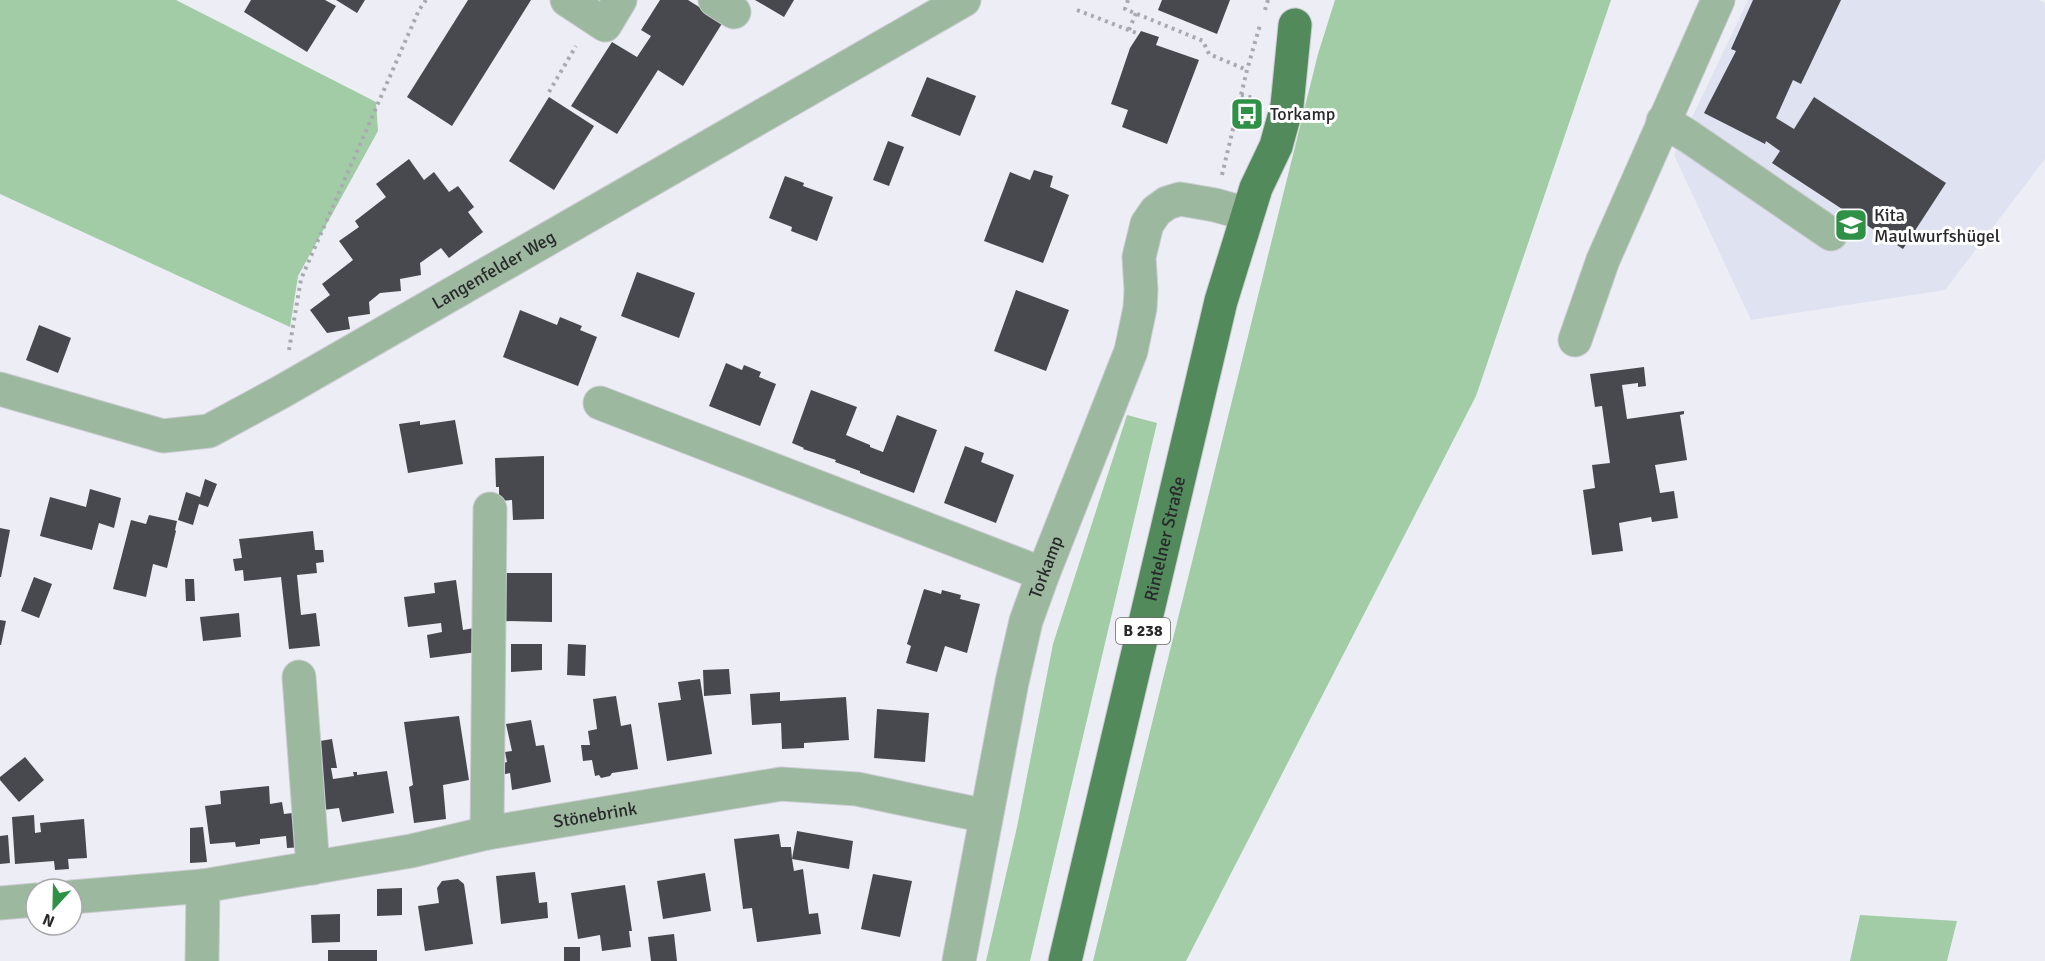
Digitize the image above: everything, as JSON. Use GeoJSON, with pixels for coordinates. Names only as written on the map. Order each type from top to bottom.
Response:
{"type":"FeatureCollection","features":[{"type":"Feature","properties":{"kind":"main road","name":"Rintelner Straße"},"geometry":{"type":"LineString","coordinates":[[1065,961],[1221,301],[1251,201],[1276,146],[1287,106],[1299,13]]}},
{"type":"Feature","properties":{"kind":"street"},"geometry":{"type":"LineString","coordinates":[[567,0],[605,25],[620,0]]}},
{"type":"Feature","properties":{"kind":"street","name":"Langenfelder Weg"},"geometry":{"type":"LineString","coordinates":[[0,389],[163,436],[209,431],[281,392],[964,0]]}},
{"type":"Feature","properties":{"kind":"street"},"geometry":{"type":"LineString","coordinates":[[1575,339],[1603,260],[1718,0]]}},
{"type":"Feature","properties":{"kind":"street"},"geometry":{"type":"LineString","coordinates":[[1663,121],[1831,234]]}},
{"type":"Feature","properties":{"kind":"street","name":"Torkamp"},"geometry":{"type":"LineString","coordinates":[[959,961],[1024,632],[1043,574],[1131,351],[1140,308],[1139,257],[1146,224],[1155,211],[1167,202],[1180,199],[1215,205],[1251,201]]}},
{"type":"Feature","properties":{"kind":"street"},"geometry":{"type":"LineString","coordinates":[[619,401],[1043,574]]}},
{"type":"Feature","properties":{"kind":"street"},"geometry":{"type":"LineString","coordinates":[[487,833],[490,509]]}},
{"type":"Feature","properties":{"kind":"street"},"geometry":{"type":"LineString","coordinates":[[298,676],[313,868]]}},
{"type":"Feature","properties":{"kind":"street","name":"Stönebrink"},"geometry":{"type":"LineString","coordinates":[[84,896],[202,886],[411,851],[487,833],[781,784],[857,789],[986,816]]}},
{"type":"Feature","properties":{"kind":"street"},"geometry":{"type":"LineString","coordinates":[[202,886],[202,961]]}},
{"type":"Feature","properties":{"kind":"street"},"geometry":{"type":"LineString","coordinates":[[0,903],[24,901]]}},
{"type":"Feature","properties":{"kind":"path"},"geometry":{"type":"LineString","coordinates":[[281,392],[301,279],[414,21],[426,0]]}},
{"type":"Feature","properties":{"kind":"path"},"geometry":{"type":"LineString","coordinates":[[1128,0],[1125,9],[1203,41],[1209,54],[1247,70]]}},
{"type":"Feature","properties":{"kind":"path"},"geometry":{"type":"LineString","coordinates":[[1077,10],[1139,34]]}},
{"type":"Feature","properties":{"kind":"path"},"geometry":{"type":"LineString","coordinates":[[1129,30],[1136,13]]}},
{"type":"Feature","properties":{"kind":"path"},"geometry":{"type":"LineString","coordinates":[[549,92],[580,39]]}},
{"type":"Feature","properties":{"kind":"path"},"geometry":{"type":"LineString","coordinates":[[1240,94],[1254,98]]}},
{"type":"Feature","properties":{"kind":"shaded area","name":"Kita Maulwurfshügel"},"geometry":{"type":"Polygon","coordinates":[[[1748,0],[2038,0],[2045,3],[2045,159],[1945,290],[1751,320],[1674,155],[1748,0]]]}},
{"type":"Feature","properties":{"kind":"green space"},"geometry":{"type":"Polygon","coordinates":[[[0,0],[176,0],[376,102],[378,131],[298,276],[290,327],[0,194],[0,0]]]}},
{"type":"Feature","properties":{"kind":"green space"},"geometry":{"type":"Polygon","coordinates":[[[1335,0],[1611,0],[1476,396],[1186,961],[1093,961],[1318,54],[1335,0]]]}},
{"type":"Feature","properties":{"kind":"green space"},"geometry":{"type":"Polygon","coordinates":[[[1127,415],[1157,423],[1030,961],[986,961],[1017,827],[1053,644],[1127,415]]]}},
{"type":"Feature","properties":{"kind":"green space"},"geometry":{"type":"Polygon","coordinates":[[[1860,915],[1957,921],[1947,961],[1850,961],[1860,915]]]}},
{"type":"Feature","properties":{"kind":"building"},"geometry":{"type":"Polygon","coordinates":[[[251,0],[325,0],[336,6],[307,52],[244,12],[251,0]]]}},
{"type":"Feature","properties":{"kind":"building"},"geometry":{"type":"Polygon","coordinates":[[[336,0],[365,0],[357,13],[336,0]]]}},
{"type":"Feature","properties":{"kind":"building"},"geometry":{"type":"Polygon","coordinates":[[[468,0],[531,0],[452,126],[407,97],[468,0]]]}},
{"type":"Feature","properties":{"kind":"building"},"geometry":{"type":"Polygon","coordinates":[[[660,0],[688,0],[723,22],[683,86],[658,70],[617,134],[571,106],[612,42],[637,57],[651,36],[641,30],[660,0]]]}},
{"type":"Feature","properties":{"kind":"building"},"geometry":{"type":"Polygon","coordinates":[[[755,0],[794,0],[784,17],[755,0]]]}},
{"type":"Feature","properties":{"kind":"building"},"geometry":{"type":"Polygon","coordinates":[[[1162,0],[1230,0],[1217,34],[1158,10],[1162,0]]]}},
{"type":"Feature","properties":{"kind":"building"},"geometry":{"type":"Polygon","coordinates":[[[1753,0],[1841,0],[1801,84],[1793,80],[1776,118],[1794,129],[1814,97],[1946,183],[1903,249],[1772,163],[1780,151],[1766,141],[1765,144],[1704,113],[1736,51],[1731,49],[1753,0]]]}},
{"type":"Feature","properties":{"kind":"building"},"geometry":{"type":"Polygon","coordinates":[[[1141,31],[1159,37],[1156,45],[1199,60],[1167,144],[1122,127],[1128,110],[1111,104],[1130,48],[1141,31]]]}},
{"type":"Feature","properties":{"kind":"building"},"geometry":{"type":"Polygon","coordinates":[[[927,77],[976,96],[960,136],[911,116],[927,77]]]}},
{"type":"Feature","properties":{"kind":"building"},"geometry":{"type":"Polygon","coordinates":[[[549,97],[594,126],[554,190],[509,161],[549,97]]]}},
{"type":"Feature","properties":{"kind":"building"},"geometry":{"type":"Polygon","coordinates":[[[888,141],[904,147],[889,186],[873,180],[888,141]]]}},
{"type":"Feature","properties":{"kind":"building"},"geometry":{"type":"Polygon","coordinates":[[[409,159],[424,180],[434,172],[449,192],[458,186],[474,207],[468,212],[483,232],[449,258],[441,248],[420,263],[421,275],[400,279],[401,291],[380,293],[369,302],[370,314],[348,317],[350,329],[327,333],[310,310],[330,295],[322,284],[353,260],[339,241],[359,227],[355,221],[386,197],[376,184],[409,159]]]}},
{"type":"Feature","properties":{"kind":"building"},"geometry":{"type":"Polygon","coordinates":[[[1034,170],[1053,176],[1050,187],[1069,195],[1043,263],[984,241],[1010,172],[1030,180],[1034,170]]]}},
{"type":"Feature","properties":{"kind":"building"},"geometry":{"type":"Polygon","coordinates":[[[785,176],[804,183],[803,186],[833,197],[817,241],[791,231],[792,227],[769,218],[785,176]]]}},
{"type":"Feature","properties":{"kind":"building"},"geometry":{"type":"Polygon","coordinates":[[[637,272],[695,293],[679,338],[621,316],[637,272]]]}},
{"type":"Feature","properties":{"kind":"building"},"geometry":{"type":"Polygon","coordinates":[[[1016,290],[1069,310],[1046,371],[994,351],[1016,290]]]}},
{"type":"Feature","properties":{"kind":"building"},"geometry":{"type":"Polygon","coordinates":[[[520,310],[557,325],[560,317],[582,326],[580,330],[597,337],[578,386],[503,357],[520,310]]]}},
{"type":"Feature","properties":{"kind":"building"},"geometry":{"type":"Polygon","coordinates":[[[39,325],[71,338],[58,373],[26,360],[39,325]]]}},
{"type":"Feature","properties":{"kind":"building"},"geometry":{"type":"Polygon","coordinates":[[[726,363],[742,370],[744,365],[761,372],[759,377],[776,384],[760,426],[709,406],[726,363]]]}},
{"type":"Feature","properties":{"kind":"building"},"geometry":{"type":"Polygon","coordinates":[[[1644,367],[1646,386],[1638,387],[1638,383],[1622,385],[1627,419],[1684,411],[1684,414],[1680,415],[1687,460],[1655,465],[1660,493],[1674,491],[1678,518],[1652,522],[1651,517],[1619,523],[1623,551],[1592,555],[1583,490],[1595,488],[1592,465],[1610,463],[1602,406],[1595,407],[1590,374],[1644,367]]]}},
{"type":"Feature","properties":{"kind":"building"},"geometry":{"type":"Polygon","coordinates":[[[811,390],[857,407],[846,435],[883,452],[897,415],[937,430],[914,493],[860,473],[860,471],[835,462],[836,460],[792,443],[811,390]]]}},
{"type":"Feature","properties":{"kind":"building"},"geometry":{"type":"Polygon","coordinates":[[[455,420],[463,464],[408,473],[399,424],[420,421],[420,425],[455,420]]]}},
{"type":"Feature","properties":{"kind":"building"},"geometry":{"type":"Polygon","coordinates":[[[965,446],[984,453],[981,462],[1014,475],[996,523],[944,503],[965,446]]]}},
{"type":"Feature","properties":{"kind":"building"},"geometry":{"type":"Polygon","coordinates":[[[544,456],[544,519],[513,520],[512,500],[499,501],[495,458],[544,456]]]}},
{"type":"Feature","properties":{"kind":"building"},"geometry":{"type":"Polygon","coordinates":[[[205,479],[217,484],[208,507],[199,504],[193,525],[178,520],[186,492],[200,497],[205,479]]]}},
{"type":"Feature","properties":{"kind":"building"},"geometry":{"type":"Polygon","coordinates":[[[90,489],[121,498],[114,528],[99,523],[92,550],[40,536],[50,497],[86,507],[90,489]]]}},
{"type":"Feature","properties":{"kind":"building"},"geometry":{"type":"Polygon","coordinates":[[[149,515],[177,521],[167,568],[153,564],[146,597],[113,589],[131,520],[146,524],[149,515]]]}},
{"type":"Feature","properties":{"kind":"building"},"geometry":{"type":"Polygon","coordinates":[[[0,528],[10,530],[1,577],[0,577],[0,528]]]}},
{"type":"Feature","properties":{"kind":"building"},"geometry":{"type":"Polygon","coordinates":[[[313,531],[315,550],[323,550],[324,562],[316,563],[317,573],[297,575],[301,615],[316,613],[320,646],[289,649],[281,577],[244,581],[243,570],[235,571],[233,559],[242,558],[239,539],[313,531]]]}},
{"type":"Feature","properties":{"kind":"building"},"geometry":{"type":"Polygon","coordinates":[[[498,573],[552,573],[552,622],[502,621],[498,573]]]}},
{"type":"Feature","properties":{"kind":"building"},"geometry":{"type":"Polygon","coordinates":[[[34,577],[52,584],[39,618],[21,611],[34,577]]]}},
{"type":"Feature","properties":{"kind":"building"},"geometry":{"type":"Polygon","coordinates":[[[185,579],[194,579],[195,601],[186,601],[185,579]]]}},
{"type":"Feature","properties":{"kind":"building"},"geometry":{"type":"Polygon","coordinates":[[[456,580],[463,630],[474,628],[477,652],[430,658],[427,635],[442,632],[441,623],[408,627],[404,597],[435,593],[434,583],[456,580]]]}},
{"type":"Feature","properties":{"kind":"building"},"geometry":{"type":"Polygon","coordinates":[[[924,589],[941,594],[942,590],[961,595],[960,599],[980,604],[967,653],[945,646],[937,672],[906,663],[911,646],[907,644],[924,589]]]}},
{"type":"Feature","properties":{"kind":"building"},"geometry":{"type":"Polygon","coordinates":[[[239,613],[241,637],[203,641],[200,617],[239,613]]]}},
{"type":"Feature","properties":{"kind":"building"},"geometry":{"type":"Polygon","coordinates":[[[0,620],[6,621],[1,645],[0,645],[0,620]]]}},
{"type":"Feature","properties":{"kind":"building"},"geometry":{"type":"Polygon","coordinates":[[[511,644],[542,644],[542,670],[511,672],[511,644]]]}},
{"type":"Feature","properties":{"kind":"building"},"geometry":{"type":"Polygon","coordinates":[[[568,644],[586,645],[585,676],[567,675],[568,644]]]}},
{"type":"Feature","properties":{"kind":"building"},"geometry":{"type":"Polygon","coordinates":[[[729,669],[731,694],[704,696],[703,670],[729,669]]]}},
{"type":"Feature","properties":{"kind":"building"},"geometry":{"type":"Polygon","coordinates":[[[700,679],[712,754],[667,761],[658,703],[681,700],[678,682],[700,679]]]}},
{"type":"Feature","properties":{"kind":"building"},"geometry":{"type":"Polygon","coordinates":[[[780,692],[780,701],[846,697],[849,740],[804,743],[804,748],[782,749],[781,723],[752,725],[750,694],[780,692]]]}},
{"type":"Feature","properties":{"kind":"building"},"geometry":{"type":"Polygon","coordinates":[[[616,696],[621,726],[631,724],[638,769],[612,773],[610,776],[601,778],[599,775],[595,776],[592,760],[583,761],[581,745],[590,745],[588,731],[597,729],[593,699],[616,696]]]}},
{"type":"Feature","properties":{"kind":"building"},"geometry":{"type":"Polygon","coordinates":[[[877,709],[929,713],[925,762],[874,758],[877,709]]]}},
{"type":"Feature","properties":{"kind":"building"},"geometry":{"type":"Polygon","coordinates":[[[459,716],[469,780],[443,785],[446,819],[414,823],[409,787],[413,785],[404,722],[459,716]]]}},
{"type":"Feature","properties":{"kind":"building"},"geometry":{"type":"Polygon","coordinates":[[[531,720],[536,746],[544,745],[551,782],[512,790],[510,773],[501,775],[499,764],[507,762],[505,752],[512,751],[506,724],[531,720]]]}},
{"type":"Feature","properties":{"kind":"building"},"geometry":{"type":"Polygon","coordinates":[[[332,739],[337,768],[331,768],[333,779],[354,776],[353,772],[357,772],[357,775],[387,771],[394,813],[342,822],[339,808],[323,810],[314,742],[332,739]]]}},
{"type":"Feature","properties":{"kind":"building"},"geometry":{"type":"Polygon","coordinates":[[[25,757],[44,780],[19,802],[0,780],[0,777],[25,757]]]}},
{"type":"Feature","properties":{"kind":"building"},"geometry":{"type":"Polygon","coordinates":[[[269,786],[270,804],[282,802],[284,814],[301,812],[304,847],[287,848],[286,836],[260,839],[260,844],[236,847],[235,842],[210,844],[205,806],[221,804],[220,791],[269,786]]]}},
{"type":"Feature","properties":{"kind":"building"},"geometry":{"type":"Polygon","coordinates":[[[34,815],[35,833],[41,832],[40,823],[84,819],[87,858],[68,859],[69,869],[55,870],[54,861],[15,864],[12,817],[34,815]]]}},
{"type":"Feature","properties":{"kind":"building"},"geometry":{"type":"Polygon","coordinates":[[[203,827],[207,862],[190,863],[190,828],[203,827]]]}},
{"type":"Feature","properties":{"kind":"building"},"geometry":{"type":"Polygon","coordinates":[[[797,831],[853,841],[849,869],[792,859],[797,831]]]}},
{"type":"Feature","properties":{"kind":"building"},"geometry":{"type":"Polygon","coordinates":[[[779,834],[781,847],[791,847],[794,871],[803,869],[809,914],[818,913],[821,934],[757,942],[752,908],[743,909],[734,839],[779,834]]]}},
{"type":"Feature","properties":{"kind":"building"},"geometry":{"type":"Polygon","coordinates":[[[8,835],[10,863],[0,864],[0,836],[8,835]]]}},
{"type":"Feature","properties":{"kind":"building"},"geometry":{"type":"Polygon","coordinates":[[[535,872],[539,903],[547,902],[548,918],[501,924],[496,876],[535,872]]]}},
{"type":"Feature","properties":{"kind":"building"},"geometry":{"type":"Polygon","coordinates":[[[705,873],[711,911],[663,919],[657,881],[705,873]]]}},
{"type":"Feature","properties":{"kind":"building"},"geometry":{"type":"Polygon","coordinates":[[[873,874],[912,881],[900,937],[861,929],[873,874]]]}},
{"type":"Feature","properties":{"kind":"building"},"geometry":{"type":"Polygon","coordinates":[[[458,879],[464,884],[473,944],[425,951],[418,906],[439,903],[437,888],[442,881],[458,879]]]}},
{"type":"Feature","properties":{"kind":"building"},"geometry":{"type":"Polygon","coordinates":[[[625,885],[632,931],[629,931],[631,947],[602,951],[600,935],[578,939],[571,893],[625,885]]]}},
{"type":"Feature","properties":{"kind":"building"},"geometry":{"type":"Polygon","coordinates":[[[402,888],[402,915],[377,916],[377,889],[402,888]]]}},
{"type":"Feature","properties":{"kind":"building"},"geometry":{"type":"Polygon","coordinates":[[[340,914],[340,942],[312,943],[311,915],[340,914]]]}},
{"type":"Feature","properties":{"kind":"building"},"geometry":{"type":"Polygon","coordinates":[[[674,934],[677,961],[651,961],[648,937],[674,934]]]}},
{"type":"Feature","properties":{"kind":"building"},"geometry":{"type":"Polygon","coordinates":[[[564,947],[580,947],[580,961],[564,961],[564,947]]]}},
{"type":"Feature","properties":{"kind":"building"},"geometry":{"type":"Polygon","coordinates":[[[328,950],[377,950],[377,961],[328,961],[328,950]]]}},
{"type":"Feature","properties":{"kind":"place","name":"Torkamp"},"geometry":{"type":"Point","coordinates":[1247,114]}},
{"type":"Feature","properties":{"kind":"place","name":"Kita Maulwurfshügel"},"geometry":{"type":"Point","coordinates":[1851,225]}}]}
